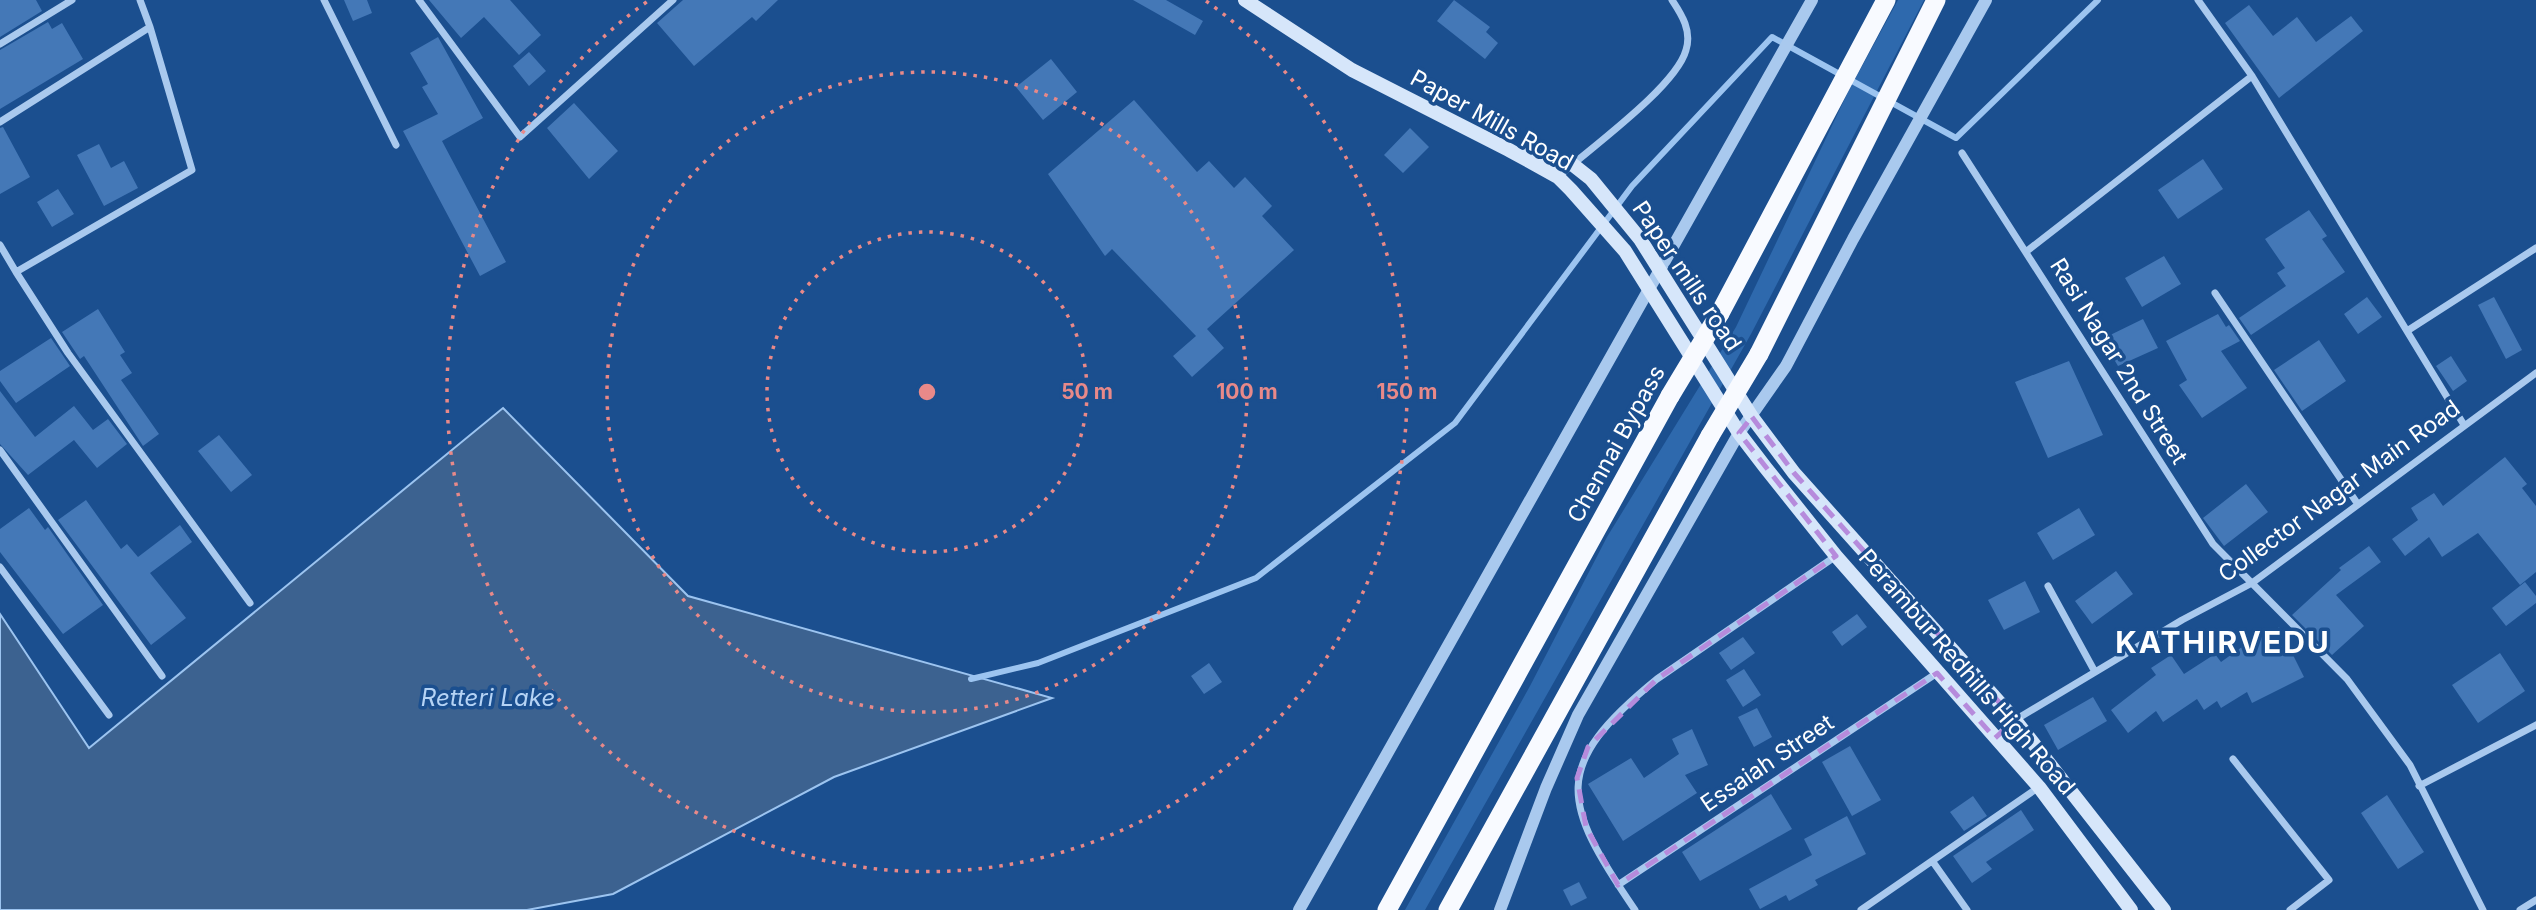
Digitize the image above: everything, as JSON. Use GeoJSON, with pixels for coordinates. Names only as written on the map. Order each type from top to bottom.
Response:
{"type":"FeatureCollection","features":[{"type":"Feature","properties":{"kind":"highway","name":"Chennai Bypass"},"geometry":{"type":"LineString","coordinates":[[1387,910],[1670,396],[1720,313],[1886,0]]}},
{"type":"Feature","properties":{"kind":"highway"},"geometry":{"type":"LineString","coordinates":[[1448,910],[1710,436],[1759,354],[1912,43],[1936,0]]}},
{"type":"Feature","properties":{"kind":"main road","name":"Paper Mills Road"},"geometry":{"type":"LineString","coordinates":[[1245,0],[1352,70],[1558,177],[1625,251],[1739,433],[1765,467]]}},
{"type":"Feature","properties":{"kind":"main road","name":"Paper mills road"},"geometry":{"type":"LineString","coordinates":[[1509,150],[1572,164],[1591,179],[1640,239],[1752,417],[1794,472]]}},
{"type":"Feature","properties":{"kind":"main road","name":"Perambur Redhills High Road"},"geometry":{"type":"LineString","coordinates":[[1765,467],[1836,556],[2039,787],[2131,910]]}},
{"type":"Feature","properties":{"kind":"main road","name":"Perambur Redhills High Road"},"geometry":{"type":"LineString","coordinates":[[1794,472],[2015,720],[2164,910]]}},
{"type":"Feature","properties":{"kind":"street"},"geometry":{"type":"LineString","coordinates":[[0,44],[72,0]]}},
{"type":"Feature","properties":{"kind":"street"},"geometry":{"type":"LineString","coordinates":[[16,272],[192,170],[140,0]]}},
{"type":"Feature","properties":{"kind":"street"},"geometry":{"type":"LineString","coordinates":[[324,0],[396,145]]}},
{"type":"Feature","properties":{"kind":"street"},"geometry":{"type":"LineString","coordinates":[[419,0],[520,137],[673,0]]}},
{"type":"Feature","properties":{"kind":"street"},"geometry":{"type":"LineString","coordinates":[[1558,177],[1665,83],[1681,64],[1687,47],[1688,30],[1672,0]]}},
{"type":"Feature","properties":{"kind":"street"},"geometry":{"type":"LineString","coordinates":[[1299,910],[1812,0]]}},
{"type":"Feature","properties":{"kind":"street"},"geometry":{"type":"LineString","coordinates":[[1500,910],[1546,788],[1578,715],[1739,433],[1786,366],[1853,239],[1986,0]]}},
{"type":"Feature","properties":{"kind":"street"},"geometry":{"type":"LineString","coordinates":[[2198,0],[2252,76],[2464,425]]}},
{"type":"Feature","properties":{"kind":"street"},"geometry":{"type":"LineString","coordinates":[[0,122],[150,27]]}},
{"type":"Feature","properties":{"kind":"street"},"geometry":{"type":"LineString","coordinates":[[2027,251],[2252,76]]}},
{"type":"Feature","properties":{"kind":"street","name":"Rasi Nagar 2nd Street"},"geometry":{"type":"LineString","coordinates":[[1962,153],[2213,544],[2347,679],[2410,765],[2483,910]]}},
{"type":"Feature","properties":{"kind":"street"},"geometry":{"type":"LineString","coordinates":[[0,245],[68,354],[250,603]]}},
{"type":"Feature","properties":{"kind":"street"},"geometry":{"type":"LineString","coordinates":[[2407,331],[2536,248]]}},
{"type":"Feature","properties":{"kind":"street"},"geometry":{"type":"LineString","coordinates":[[2215,293],[2357,503]]}},
{"type":"Feature","properties":{"kind":"street","name":"Collector Nagar Main Road"},"geometry":{"type":"LineString","coordinates":[[1995,738],[2015,720],[2182,620],[2252,583],[2536,373]]}},
{"type":"Feature","properties":{"kind":"street"},"geometry":{"type":"LineString","coordinates":[[0,450],[162,676]]}},
{"type":"Feature","properties":{"kind":"street"},"geometry":{"type":"LineString","coordinates":[[1635,910],[1586,827],[1577,803],[1577,778],[1588,747],[1630,701],[1657,679],[1836,556]]}},
{"type":"Feature","properties":{"kind":"street"},"geometry":{"type":"LineString","coordinates":[[0,567],[109,715]]}},
{"type":"Feature","properties":{"kind":"street"},"geometry":{"type":"LineString","coordinates":[[2048,586],[2095,672]]}},
{"type":"Feature","properties":{"kind":"street","name":"Essaiah Street"},"geometry":{"type":"LineString","coordinates":[[1618,885],[1937,673]]}},
{"type":"Feature","properties":{"kind":"street"},"geometry":{"type":"LineString","coordinates":[[2419,786],[2536,725]]}},
{"type":"Feature","properties":{"kind":"street"},"geometry":{"type":"LineString","coordinates":[[2233,759],[2329,880],[2292,909]]}},
{"type":"Feature","properties":{"kind":"street"},"geometry":{"type":"LineString","coordinates":[[1861,910],[2039,787]]}},
{"type":"Feature","properties":{"kind":"street"},"geometry":{"type":"LineString","coordinates":[[1933,862],[1967,910]]}},
{"type":"Feature","properties":{"kind":"street"},"geometry":{"type":"LineString","coordinates":[[2520,910],[2536,900]]}},
{"type":"Feature","properties":{"kind":"highlighted area"},"geometry":{"type":"Polygon","coordinates":[[[1752,417],[1794,473],[2015,720],[1995,738],[1937,673],[1618,885],[1586,827],[1577,778],[1588,747],[1657,679],[1836,556],[1739,433],[1752,417]]]}},
{"type":"Feature","properties":{"kind":"shaded area"},"geometry":{"type":"Polygon","coordinates":[[[1898,0],[1924,0],[1751,334],[1425,910],[1405,910],[1530,686],[1607,537],[1736,327],[1848,92],[1898,0]]]}},
{"type":"Feature","properties":{"kind":"water","name":"Retteri Lake"},"geometry":{"type":"Polygon","coordinates":[[[503,408],[688,596],[1052,698],[834,777],[613,894],[527,910],[0,910],[0,614],[89,748],[503,408]]]}},
{"type":"Feature","properties":{"kind":"building"},"geometry":{"type":"Polygon","coordinates":[[[0,0],[36,0],[42,11],[0,37],[0,0]]]}},
{"type":"Feature","properties":{"kind":"building"},"geometry":{"type":"Polygon","coordinates":[[[344,0],[367,0],[372,13],[353,21],[344,0]]]}},
{"type":"Feature","properties":{"kind":"building"},"geometry":{"type":"Polygon","coordinates":[[[429,0],[510,0],[541,35],[519,55],[484,17],[461,38],[429,0]]]}},
{"type":"Feature","properties":{"kind":"building"},"geometry":{"type":"Polygon","coordinates":[[[683,0],[778,0],[756,21],[752,17],[694,66],[657,23],[683,0]]]}},
{"type":"Feature","properties":{"kind":"building"},"geometry":{"type":"Polygon","coordinates":[[[1133,0],[1166,0],[1203,21],[1195,35],[1133,0]]]}},
{"type":"Feature","properties":{"kind":"building"},"geometry":{"type":"Polygon","coordinates":[[[1454,0],[1490,27],[1486,32],[1498,43],[1485,59],[1437,21],[1454,0]]]}},
{"type":"Feature","properties":{"kind":"building"},"geometry":{"type":"Polygon","coordinates":[[[2249,5],[2273,36],[2297,17],[2316,42],[2351,16],[2363,31],[2279,98],[2225,23],[2249,5]]]}},
{"type":"Feature","properties":{"kind":"building"},"geometry":{"type":"Polygon","coordinates":[[[48,22],[52,29],[62,23],[83,59],[0,109],[0,50],[48,22]]]}},
{"type":"Feature","properties":{"kind":"building"},"geometry":{"type":"Polygon","coordinates":[[[438,37],[483,118],[442,141],[506,262],[480,276],[403,131],[438,114],[422,87],[428,84],[410,53],[438,37]]]}},
{"type":"Feature","properties":{"kind":"building"},"geometry":{"type":"Polygon","coordinates":[[[529,52],[546,71],[529,86],[513,66],[529,52]]]}},
{"type":"Feature","properties":{"kind":"building"},"geometry":{"type":"Polygon","coordinates":[[[1051,59],[1077,92],[1043,120],[1016,87],[1051,59]]]}},
{"type":"Feature","properties":{"kind":"building"},"geometry":{"type":"Polygon","coordinates":[[[1134,100],[1197,172],[1209,161],[1234,188],[1245,177],[1272,206],[1262,216],[1294,250],[1207,329],[1224,348],[1192,377],[1173,356],[1196,336],[1112,249],[1105,256],[1048,174],[1134,100]]]}},
{"type":"Feature","properties":{"kind":"building"},"geometry":{"type":"Polygon","coordinates":[[[574,103],[618,151],[589,179],[547,128],[574,103]]]}},
{"type":"Feature","properties":{"kind":"building"},"geometry":{"type":"Polygon","coordinates":[[[3,127],[30,177],[0,194],[0,128],[3,127]]]}},
{"type":"Feature","properties":{"kind":"building"},"geometry":{"type":"Polygon","coordinates":[[[1410,128],[1429,147],[1403,173],[1384,155],[1410,128]]]}},
{"type":"Feature","properties":{"kind":"building"},"geometry":{"type":"Polygon","coordinates":[[[99,144],[111,168],[124,161],[138,188],[104,206],[77,155],[99,144]]]}},
{"type":"Feature","properties":{"kind":"building"},"geometry":{"type":"Polygon","coordinates":[[[2203,159],[2223,189],[2178,219],[2158,190],[2203,159]]]}},
{"type":"Feature","properties":{"kind":"building"},"geometry":{"type":"Polygon","coordinates":[[[58,189],[74,214],[52,227],[37,202],[58,189]]]}},
{"type":"Feature","properties":{"kind":"building"},"geometry":{"type":"Polygon","coordinates":[[[2309,210],[2327,236],[2322,239],[2345,272],[2251,335],[2239,318],[2286,286],[2277,273],[2285,268],[2265,239],[2309,210]]]}},
{"type":"Feature","properties":{"kind":"building"},"geometry":{"type":"Polygon","coordinates":[[[2164,256],[2181,284],[2142,307],[2125,278],[2164,256]]]}},
{"type":"Feature","properties":{"kind":"building"},"geometry":{"type":"Polygon","coordinates":[[[2367,297],[2382,317],[2358,334],[2344,314],[2367,297]]]}},
{"type":"Feature","properties":{"kind":"building"},"geometry":{"type":"Polygon","coordinates":[[[2494,297],[2522,350],[2506,359],[2478,305],[2494,297]]]}},
{"type":"Feature","properties":{"kind":"building"},"geometry":{"type":"Polygon","coordinates":[[[98,309],[125,352],[120,355],[132,373],[121,380],[159,434],[143,446],[84,356],[80,359],[62,332],[98,309]]]}},
{"type":"Feature","properties":{"kind":"building"},"geometry":{"type":"Polygon","coordinates":[[[2218,314],[2240,341],[2221,351],[2247,388],[2202,418],[2179,385],[2187,380],[2166,341],[2218,314]]]}},
{"type":"Feature","properties":{"kind":"building"},"geometry":{"type":"Polygon","coordinates":[[[2143,319],[2158,348],[2118,366],[2102,339],[2143,319]]]}},
{"type":"Feature","properties":{"kind":"building"},"geometry":{"type":"Polygon","coordinates":[[[51,338],[70,366],[16,403],[0,381],[0,371],[51,338]]]}},
{"type":"Feature","properties":{"kind":"building"},"geometry":{"type":"Polygon","coordinates":[[[2319,340],[2346,381],[2302,411],[2274,370],[2319,340]]]}},
{"type":"Feature","properties":{"kind":"building"},"geometry":{"type":"Polygon","coordinates":[[[2451,356],[2467,381],[2453,391],[2436,366],[2451,356]]]}},
{"type":"Feature","properties":{"kind":"building"},"geometry":{"type":"Polygon","coordinates":[[[2069,361],[2103,435],[2048,458],[2015,382],[2069,361]]]}},
{"type":"Feature","properties":{"kind":"building"},"geometry":{"type":"Polygon","coordinates":[[[0,391],[35,437],[74,406],[93,430],[108,419],[127,444],[97,468],[74,440],[28,475],[0,444],[0,391]]]}},
{"type":"Feature","properties":{"kind":"building"},"geometry":{"type":"Polygon","coordinates":[[[219,435],[252,475],[231,492],[198,451],[219,435]]]}},
{"type":"Feature","properties":{"kind":"building"},"geometry":{"type":"Polygon","coordinates":[[[2505,457],[2527,484],[2522,488],[2536,506],[2536,572],[2520,585],[2478,533],[2442,557],[2429,537],[2405,556],[2392,539],[2418,520],[2411,508],[2434,493],[2443,506],[2505,457]]]}},
{"type":"Feature","properties":{"kind":"building"},"geometry":{"type":"Polygon","coordinates":[[[2246,484],[2268,512],[2224,546],[2203,518],[2246,484]]]}},
{"type":"Feature","properties":{"kind":"building"},"geometry":{"type":"Polygon","coordinates":[[[86,500],[121,549],[127,544],[138,557],[180,525],[192,542],[150,573],[186,618],[151,645],[58,520],[86,500]]]}},
{"type":"Feature","properties":{"kind":"building"},"geometry":{"type":"Polygon","coordinates":[[[29,508],[45,530],[48,527],[103,605],[63,634],[0,552],[0,529],[29,508]]]}},
{"type":"Feature","properties":{"kind":"building"},"geometry":{"type":"Polygon","coordinates":[[[2079,508],[2095,535],[2053,560],[2037,533],[2079,508]]]}},
{"type":"Feature","properties":{"kind":"building"},"geometry":{"type":"Polygon","coordinates":[[[2369,546],[2381,562],[2336,595],[2364,626],[2332,655],[2292,615],[2341,570],[2339,568],[2369,546]]]}},
{"type":"Feature","properties":{"kind":"building"},"geometry":{"type":"Polygon","coordinates":[[[2116,571],[2133,594],[2092,624],[2075,601],[2116,571]]]}},
{"type":"Feature","properties":{"kind":"building"},"geometry":{"type":"Polygon","coordinates":[[[2025,581],[2040,612],[2004,630],[1988,600],[2025,581]]]}},
{"type":"Feature","properties":{"kind":"building"},"geometry":{"type":"Polygon","coordinates":[[[2525,582],[2536,596],[2536,603],[2506,626],[2492,608],[2525,582]]]}},
{"type":"Feature","properties":{"kind":"building"},"geometry":{"type":"Polygon","coordinates":[[[1857,614],[1867,627],[1842,646],[1832,632],[1857,614]]]}},
{"type":"Feature","properties":{"kind":"building"},"geometry":{"type":"Polygon","coordinates":[[[2279,627],[2304,677],[2252,703],[2247,692],[2221,708],[2217,701],[2204,710],[2197,699],[2163,722],[2156,711],[2128,733],[2111,710],[2156,675],[2151,668],[2171,655],[2184,674],[2215,654],[2221,662],[2267,629],[2271,634],[2279,627]]]}},
{"type":"Feature","properties":{"kind":"building"},"geometry":{"type":"Polygon","coordinates":[[[1743,637],[1755,653],[1731,670],[1719,653],[1743,637]]]}},
{"type":"Feature","properties":{"kind":"building"},"geometry":{"type":"Polygon","coordinates":[[[2500,653],[2525,691],[2478,723],[2452,685],[2500,653]]]}},
{"type":"Feature","properties":{"kind":"building"},"geometry":{"type":"Polygon","coordinates":[[[1209,663],[1222,682],[1204,694],[1191,676],[1209,663]]]}},
{"type":"Feature","properties":{"kind":"building"},"geometry":{"type":"Polygon","coordinates":[[[1744,669],[1761,695],[1743,707],[1726,680],[1744,669]]]}},
{"type":"Feature","properties":{"kind":"building"},"geometry":{"type":"Polygon","coordinates":[[[2093,697],[2107,721],[2058,750],[2044,725],[2093,697]]]}},
{"type":"Feature","properties":{"kind":"building"},"geometry":{"type":"Polygon","coordinates":[[[1757,708],[1772,737],[1754,747],[1738,717],[1757,708]]]}},
{"type":"Feature","properties":{"kind":"building"},"geometry":{"type":"Polygon","coordinates":[[[1692,729],[1708,765],[1685,775],[1697,793],[1623,841],[1588,784],[1631,758],[1644,778],[1679,754],[1672,739],[1692,729]]]}},
{"type":"Feature","properties":{"kind":"building"},"geometry":{"type":"Polygon","coordinates":[[[1850,746],[1881,800],[1852,816],[1822,762],[1850,746]]]}},
{"type":"Feature","properties":{"kind":"building"},"geometry":{"type":"Polygon","coordinates":[[[1771,794],[1792,829],[1700,881],[1682,852],[1771,794]]]}},
{"type":"Feature","properties":{"kind":"building"},"geometry":{"type":"Polygon","coordinates":[[[2387,795],[2424,852],[2398,869],[2361,813],[2387,795]]]}},
{"type":"Feature","properties":{"kind":"building"},"geometry":{"type":"Polygon","coordinates":[[[1973,796],[1987,816],[1964,831],[1950,812],[1973,796]]]}},
{"type":"Feature","properties":{"kind":"building"},"geometry":{"type":"Polygon","coordinates":[[[2021,810],[2034,830],[1986,862],[1992,869],[1972,883],[1953,856],[2021,810]]]}},
{"type":"Feature","properties":{"kind":"building"},"geometry":{"type":"Polygon","coordinates":[[[1847,816],[1866,854],[1815,880],[1818,885],[1789,901],[1786,895],[1760,909],[1749,889],[1812,855],[1804,839],[1847,816]]]}},
{"type":"Feature","properties":{"kind":"building"},"geometry":{"type":"Polygon","coordinates":[[[1579,882],[1587,898],[1571,906],[1563,890],[1579,882]]]}},
{"type":"Feature","properties":{"kind":"waterway"},"geometry":{"type":"LineString","coordinates":[[971,679],[1038,663],[1256,578],[1455,423],[1632,186],[1772,37],[1956,138],[2098,0]]}},
{"type":"Feature","properties":{"kind":"district","name":"KATHIRVEDU"},"geometry":{"type":"Point","coordinates":[2223,642]}}]}
